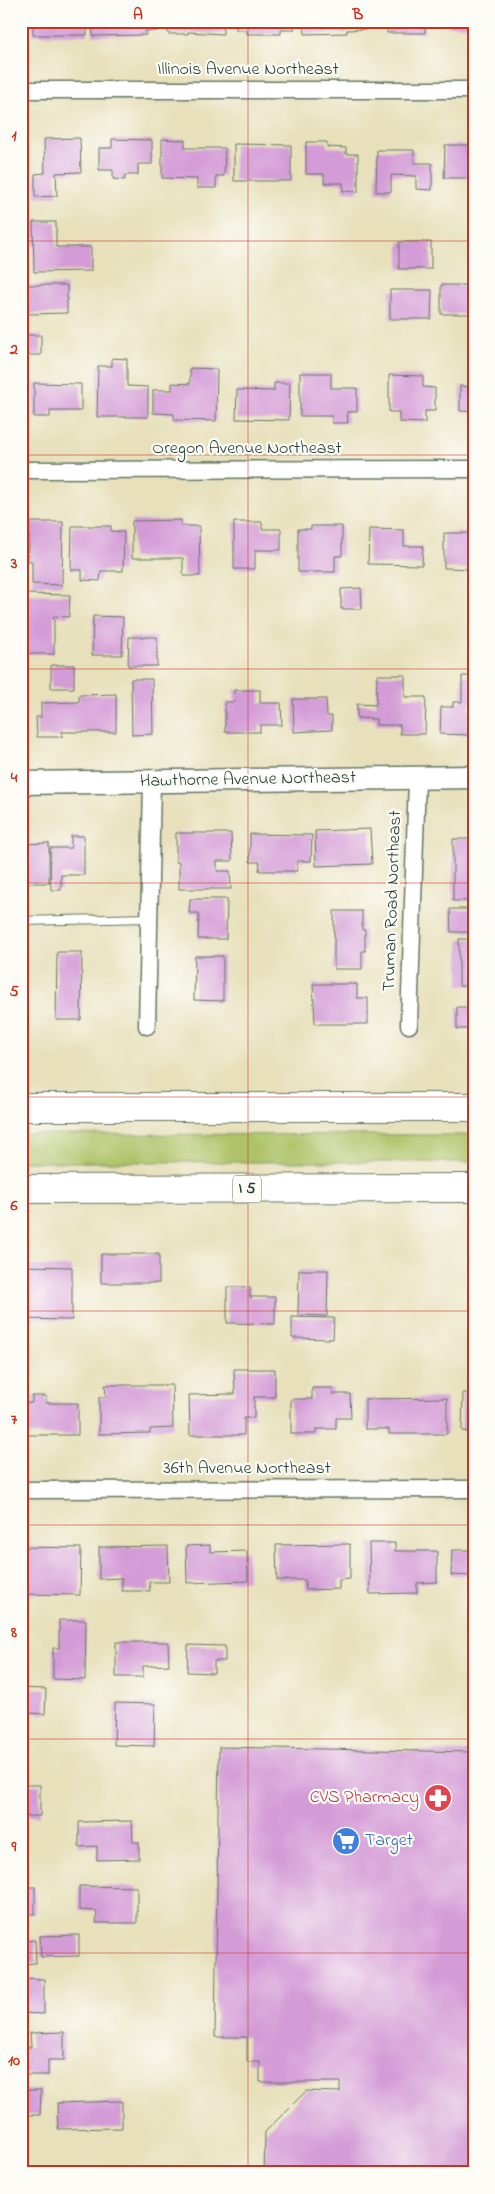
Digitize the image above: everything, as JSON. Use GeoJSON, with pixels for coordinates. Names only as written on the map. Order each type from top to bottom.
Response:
{"type":"FeatureCollection","features":[{"type":"Feature","properties":{"kind":"highway"},"geometry":{"type":"LineString","coordinates":[[21,1107],[474,1107]]}},
{"type":"Feature","properties":{"kind":"highway","name":"I 5"},"geometry":{"type":"LineString","coordinates":[[21,1189],[474,1188]]}},
{"type":"Feature","properties":{"kind":"main road","name":"Hawthorne Avenue Northeast"},"geometry":{"type":"LineString","coordinates":[[21,783],[474,777]]}},
{"type":"Feature","properties":{"kind":"street","name":"Illinois Avenue Northeast"},"geometry":{"type":"LineString","coordinates":[[21,90],[474,90]]}},
{"type":"Feature","properties":{"kind":"street","name":"Oregon Avenue Northeast"},"geometry":{"type":"LineString","coordinates":[[21,470],[474,469]]}},
{"type":"Feature","properties":{"kind":"street","name":"Truman Road Northeast"},"geometry":{"type":"LineString","coordinates":[[409,1025],[416,778]]}},
{"type":"Feature","properties":{"kind":"street"},"geometry":{"type":"LineString","coordinates":[[147,1026],[152,782]]}},
{"type":"Feature","properties":{"kind":"street","name":"36th Avenue Northeast"},"geometry":{"type":"LineString","coordinates":[[21,1490],[474,1489]]}},
{"type":"Feature","properties":{"kind":"lane"},"geometry":{"type":"LineString","coordinates":[[21,921],[149,918]]}},
{"type":"Feature","properties":{"kind":"green space"},"geometry":{"type":"Polygon","coordinates":[[[21,1134],[474,1135],[474,1162],[21,1162],[21,1134]]]}},
{"type":"Feature","properties":{"kind":"building"},"geometry":{"type":"Polygon","coordinates":[[[33,21],[87,21],[87,35],[33,35],[33,21]]]}},
{"type":"Feature","properties":{"kind":"building"},"geometry":{"type":"Polygon","coordinates":[[[92,21],[157,21],[157,31],[145,31],[146,35],[93,36],[92,21]]]}},
{"type":"Feature","properties":{"kind":"building"},"geometry":{"type":"Polygon","coordinates":[[[167,21],[223,21],[223,34],[188,32],[188,34],[168,34],[167,21]]]}},
{"type":"Feature","properties":{"kind":"building"},"geometry":{"type":"Polygon","coordinates":[[[236,21],[294,21],[294,30],[281,30],[281,34],[247,34],[247,30],[236,30],[236,21]]]}},
{"type":"Feature","properties":{"kind":"building"},"geometry":{"type":"Polygon","coordinates":[[[304,21],[366,21],[366,29],[347,30],[347,33],[305,34],[304,21]]]}},
{"type":"Feature","properties":{"kind":"building"},"geometry":{"type":"Polygon","coordinates":[[[387,21],[425,21],[425,33],[387,33],[387,21]]]}},
{"type":"Feature","properties":{"kind":"building"},"geometry":{"type":"Polygon","coordinates":[[[446,21],[474,21],[474,26],[446,26],[446,21]]]}},
{"type":"Feature","properties":{"kind":"building"},"geometry":{"type":"Polygon","coordinates":[[[80,138],[81,172],[56,173],[57,196],[35,197],[35,174],[45,173],[44,139],[80,138]]]}},
{"type":"Feature","properties":{"kind":"building"},"geometry":{"type":"Polygon","coordinates":[[[112,139],[152,140],[152,164],[138,164],[138,175],[125,175],[125,180],[113,179],[113,170],[99,170],[99,148],[112,148],[112,139]]]}},
{"type":"Feature","properties":{"kind":"building"},"geometry":{"type":"Polygon","coordinates":[[[162,139],[185,140],[185,148],[225,148],[224,176],[216,176],[216,188],[197,188],[197,179],[162,178],[162,139]]]}},
{"type":"Feature","properties":{"kind":"building"},"geometry":{"type":"Polygon","coordinates":[[[306,142],[327,142],[327,147],[346,148],[346,154],[358,154],[358,192],[343,191],[343,183],[324,183],[324,174],[306,174],[306,142]]]}},
{"type":"Feature","properties":{"kind":"building"},"geometry":{"type":"Polygon","coordinates":[[[234,144],[291,145],[291,181],[234,181],[234,144]]]}},
{"type":"Feature","properties":{"kind":"building"},"geometry":{"type":"Polygon","coordinates":[[[445,145],[474,145],[474,178],[444,178],[445,145]]]}},
{"type":"Feature","properties":{"kind":"building"},"geometry":{"type":"Polygon","coordinates":[[[377,150],[414,150],[414,163],[432,163],[432,190],[416,189],[416,176],[391,175],[391,192],[376,192],[377,150]]]}},
{"type":"Feature","properties":{"kind":"building"},"geometry":{"type":"Polygon","coordinates":[[[33,222],[56,222],[56,247],[91,247],[91,271],[34,272],[33,222]]]}},
{"type":"Feature","properties":{"kind":"building"},"geometry":{"type":"Polygon","coordinates":[[[399,242],[431,242],[431,269],[399,269],[399,242]]]}},
{"type":"Feature","properties":{"kind":"building"},"geometry":{"type":"Polygon","coordinates":[[[28,285],[67,285],[67,313],[28,314],[28,285]]]}},
{"type":"Feature","properties":{"kind":"building"},"geometry":{"type":"Polygon","coordinates":[[[441,285],[474,285],[474,314],[441,314],[441,285]]]}},
{"type":"Feature","properties":{"kind":"building"},"geometry":{"type":"Polygon","coordinates":[[[390,290],[432,290],[431,319],[390,319],[390,290]]]}},
{"type":"Feature","properties":{"kind":"building"},"geometry":{"type":"Polygon","coordinates":[[[21,335],[41,335],[41,355],[21,355],[21,335]]]}},
{"type":"Feature","properties":{"kind":"building"},"geometry":{"type":"Polygon","coordinates":[[[112,358],[127,359],[127,386],[148,387],[148,417],[97,417],[98,366],[112,366],[112,358]]]}},
{"type":"Feature","properties":{"kind":"building"},"geometry":{"type":"Polygon","coordinates":[[[190,368],[217,369],[216,421],[174,420],[174,414],[153,413],[153,390],[172,390],[172,383],[190,384],[190,368]]]}},
{"type":"Feature","properties":{"kind":"building"},"geometry":{"type":"Polygon","coordinates":[[[300,373],[331,373],[331,388],[357,388],[357,412],[347,412],[348,423],[332,423],[332,416],[300,416],[300,373]]]}},
{"type":"Feature","properties":{"kind":"building"},"geometry":{"type":"Polygon","coordinates":[[[389,375],[423,376],[423,387],[435,388],[435,411],[425,411],[425,423],[399,422],[399,412],[389,412],[389,375]]]}},
{"type":"Feature","properties":{"kind":"building"},"geometry":{"type":"Polygon","coordinates":[[[34,383],[81,384],[81,411],[50,411],[50,417],[34,417],[34,383]]]}},
{"type":"Feature","properties":{"kind":"building"},"geometry":{"type":"Polygon","coordinates":[[[274,383],[290,383],[289,420],[236,419],[237,390],[274,391],[274,383]]]}},
{"type":"Feature","properties":{"kind":"building"},"geometry":{"type":"Polygon","coordinates":[[[460,386],[474,387],[474,412],[460,411],[460,386]]]}},
{"type":"Feature","properties":{"kind":"building"},"geometry":{"type":"Polygon","coordinates":[[[181,520],[181,526],[199,526],[200,576],[183,576],[183,558],[132,558],[132,521],[181,520]]]}},
{"type":"Feature","properties":{"kind":"building"},"geometry":{"type":"Polygon","coordinates":[[[30,522],[63,522],[62,585],[32,584],[32,561],[28,561],[30,522]]]}},
{"type":"Feature","properties":{"kind":"building"},"geometry":{"type":"Polygon","coordinates":[[[234,522],[262,522],[262,529],[281,529],[281,550],[255,550],[255,569],[234,569],[234,522]]]}},
{"type":"Feature","properties":{"kind":"building"},"geometry":{"type":"Polygon","coordinates":[[[72,526],[111,526],[111,531],[124,532],[123,571],[101,571],[100,581],[82,580],[82,570],[71,570],[72,526]]]}},
{"type":"Feature","properties":{"kind":"building"},"geometry":{"type":"Polygon","coordinates":[[[311,526],[342,526],[342,556],[335,556],[335,572],[298,572],[298,529],[311,529],[311,526]]]}},
{"type":"Feature","properties":{"kind":"building"},"geometry":{"type":"Polygon","coordinates":[[[369,529],[404,530],[404,546],[423,546],[422,565],[368,564],[369,529]]]}},
{"type":"Feature","properties":{"kind":"building"},"geometry":{"type":"Polygon","coordinates":[[[444,533],[474,533],[473,569],[444,568],[444,533]]]}},
{"type":"Feature","properties":{"kind":"building"},"geometry":{"type":"Polygon","coordinates":[[[361,588],[362,609],[341,609],[341,589],[361,588]]]}},
{"type":"Feature","properties":{"kind":"building"},"geometry":{"type":"Polygon","coordinates":[[[24,594],[70,595],[69,617],[54,616],[54,654],[26,654],[27,631],[22,631],[22,616],[24,616],[25,612],[22,612],[22,597],[24,597],[24,594]]]}},
{"type":"Feature","properties":{"kind":"building"},"geometry":{"type":"Polygon","coordinates":[[[93,616],[123,617],[122,655],[92,655],[93,616]]]}},
{"type":"Feature","properties":{"kind":"building"},"geometry":{"type":"Polygon","coordinates":[[[129,637],[157,637],[157,666],[128,666],[129,637]]]}},
{"type":"Feature","properties":{"kind":"building"},"geometry":{"type":"Polygon","coordinates":[[[51,665],[74,665],[74,688],[51,688],[51,665]]]}},
{"type":"Feature","properties":{"kind":"building"},"geometry":{"type":"Polygon","coordinates":[[[377,675],[405,675],[405,697],[426,697],[425,734],[400,734],[400,725],[376,725],[376,719],[357,718],[357,704],[376,705],[377,675]]]}},
{"type":"Feature","properties":{"kind":"building"},"geometry":{"type":"Polygon","coordinates":[[[462,676],[474,676],[474,704],[470,703],[469,735],[440,734],[441,707],[453,707],[453,702],[462,702],[462,676]]]}},
{"type":"Feature","properties":{"kind":"building"},"geometry":{"type":"Polygon","coordinates":[[[131,679],[152,679],[153,734],[132,735],[131,679]]]}},
{"type":"Feature","properties":{"kind":"building"},"geometry":{"type":"Polygon","coordinates":[[[234,690],[260,690],[260,703],[281,703],[282,725],[260,725],[260,732],[225,732],[225,702],[235,702],[234,690]]]}},
{"type":"Feature","properties":{"kind":"building"},"geometry":{"type":"Polygon","coordinates":[[[116,694],[116,732],[62,732],[62,737],[37,737],[36,717],[41,717],[41,703],[79,702],[79,695],[116,694]]]}},
{"type":"Feature","properties":{"kind":"building"},"geometry":{"type":"Polygon","coordinates":[[[293,699],[326,699],[327,716],[332,716],[332,730],[294,732],[293,699]]]}},
{"type":"Feature","properties":{"kind":"building"},"geometry":{"type":"Polygon","coordinates":[[[370,829],[372,864],[316,866],[315,831],[370,829]]]}},
{"type":"Feature","properties":{"kind":"building"},"geometry":{"type":"Polygon","coordinates":[[[176,833],[231,833],[232,861],[217,861],[217,871],[230,871],[231,889],[179,889],[179,862],[176,862],[176,833]]]}},
{"type":"Feature","properties":{"kind":"building"},"geometry":{"type":"Polygon","coordinates":[[[250,834],[312,835],[311,861],[297,861],[297,871],[259,871],[260,862],[250,862],[250,834]]]}},
{"type":"Feature","properties":{"kind":"building"},"geometry":{"type":"Polygon","coordinates":[[[71,836],[84,836],[84,875],[61,875],[61,890],[51,890],[50,848],[71,848],[71,836]]]}},
{"type":"Feature","properties":{"kind":"building"},"geometry":{"type":"Polygon","coordinates":[[[453,839],[474,839],[474,901],[453,901],[453,839]]]}},
{"type":"Feature","properties":{"kind":"building"},"geometry":{"type":"Polygon","coordinates":[[[49,843],[49,883],[21,883],[21,844],[49,843]]]}},
{"type":"Feature","properties":{"kind":"building"},"geometry":{"type":"Polygon","coordinates":[[[190,899],[227,899],[226,939],[198,939],[199,913],[189,913],[190,899]]]}},
{"type":"Feature","properties":{"kind":"building"},"geometry":{"type":"Polygon","coordinates":[[[450,909],[474,909],[474,932],[451,932],[450,909]]]}},
{"type":"Feature","properties":{"kind":"building"},"geometry":{"type":"Polygon","coordinates":[[[334,911],[362,911],[362,930],[365,930],[365,951],[362,951],[362,969],[334,969],[334,911]]]}},
{"type":"Feature","properties":{"kind":"building"},"geometry":{"type":"Polygon","coordinates":[[[459,939],[474,939],[474,986],[459,986],[459,939]]]}},
{"type":"Feature","properties":{"kind":"building"},"geometry":{"type":"Polygon","coordinates":[[[57,952],[82,952],[81,1020],[56,1020],[57,952]]]}},
{"type":"Feature","properties":{"kind":"building"},"geometry":{"type":"Polygon","coordinates":[[[195,956],[223,956],[223,1001],[194,1000],[195,956]]]}},
{"type":"Feature","properties":{"kind":"building"},"geometry":{"type":"Polygon","coordinates":[[[313,984],[357,984],[357,998],[368,998],[368,1024],[315,1024],[313,984]]]}},
{"type":"Feature","properties":{"kind":"building"},"geometry":{"type":"Polygon","coordinates":[[[471,1000],[474,1000],[474,1029],[457,1029],[457,1007],[471,1007],[471,1000]]]}},
{"type":"Feature","properties":{"kind":"building"},"geometry":{"type":"Polygon","coordinates":[[[101,1254],[159,1254],[159,1283],[101,1283],[101,1254]]]}},
{"type":"Feature","properties":{"kind":"building"},"geometry":{"type":"Polygon","coordinates":[[[21,1266],[72,1267],[72,1320],[21,1319],[21,1266]]]}},
{"type":"Feature","properties":{"kind":"building"},"geometry":{"type":"Polygon","coordinates":[[[299,1270],[328,1270],[327,1316],[298,1315],[299,1270]]]}},
{"type":"Feature","properties":{"kind":"building"},"geometry":{"type":"Polygon","coordinates":[[[227,1287],[250,1287],[250,1297],[275,1297],[275,1324],[227,1323],[227,1287]]]}},
{"type":"Feature","properties":{"kind":"building"},"geometry":{"type":"Polygon","coordinates":[[[292,1317],[334,1318],[333,1339],[292,1338],[292,1317]]]}},
{"type":"Feature","properties":{"kind":"building"},"geometry":{"type":"Polygon","coordinates":[[[234,1369],[275,1369],[275,1397],[254,1397],[254,1418],[244,1418],[244,1435],[190,1435],[189,1395],[235,1394],[234,1369]]]}},
{"type":"Feature","properties":{"kind":"building"},"geometry":{"type":"Polygon","coordinates":[[[105,1385],[172,1385],[173,1428],[150,1429],[150,1433],[99,1434],[99,1397],[106,1397],[105,1385]]]}},
{"type":"Feature","properties":{"kind":"building"},"geometry":{"type":"Polygon","coordinates":[[[312,1388],[333,1388],[333,1394],[350,1394],[351,1418],[336,1418],[336,1429],[316,1429],[316,1434],[291,1434],[291,1399],[312,1399],[312,1388]]]}},
{"type":"Feature","properties":{"kind":"building"},"geometry":{"type":"Polygon","coordinates":[[[463,1393],[474,1393],[474,1432],[462,1431],[463,1393]]]}},
{"type":"Feature","properties":{"kind":"building"},"geometry":{"type":"Polygon","coordinates":[[[32,1396],[46,1396],[46,1403],[78,1403],[78,1435],[21,1435],[21,1403],[32,1403],[32,1396]]]}},
{"type":"Feature","properties":{"kind":"building"},"geometry":{"type":"Polygon","coordinates":[[[447,1398],[447,1434],[389,1434],[389,1429],[365,1429],[365,1399],[447,1398]]]}},
{"type":"Feature","properties":{"kind":"building"},"geometry":{"type":"Polygon","coordinates":[[[369,1543],[395,1543],[395,1551],[437,1551],[437,1582],[417,1583],[417,1593],[370,1594],[369,1543]]]}},
{"type":"Feature","properties":{"kind":"building"},"geometry":{"type":"Polygon","coordinates":[[[350,1544],[350,1579],[339,1580],[339,1589],[306,1590],[305,1580],[277,1580],[276,1545],[350,1544]]]}},
{"type":"Feature","properties":{"kind":"building"},"geometry":{"type":"Polygon","coordinates":[[[210,1545],[210,1552],[247,1551],[248,1581],[187,1583],[186,1546],[210,1545]]]}},
{"type":"Feature","properties":{"kind":"building"},"geometry":{"type":"Polygon","coordinates":[[[168,1546],[169,1582],[149,1582],[150,1591],[122,1591],[122,1578],[99,1579],[99,1547],[168,1546]]]}},
{"type":"Feature","properties":{"kind":"building"},"geometry":{"type":"Polygon","coordinates":[[[21,1547],[81,1548],[80,1595],[26,1594],[27,1583],[21,1583],[21,1547]]]}},
{"type":"Feature","properties":{"kind":"building"},"geometry":{"type":"Polygon","coordinates":[[[452,1550],[474,1550],[474,1576],[451,1575],[452,1550]]]}},
{"type":"Feature","properties":{"kind":"building"},"geometry":{"type":"Polygon","coordinates":[[[59,1620],[86,1620],[85,1680],[53,1679],[53,1648],[59,1648],[59,1620]]]}},
{"type":"Feature","properties":{"kind":"building"},"geometry":{"type":"Polygon","coordinates":[[[116,1642],[168,1642],[169,1665],[143,1666],[143,1677],[116,1677],[116,1642]]]}},
{"type":"Feature","properties":{"kind":"building"},"geometry":{"type":"Polygon","coordinates":[[[188,1645],[225,1646],[225,1661],[214,1661],[214,1673],[187,1672],[188,1645]]]}},
{"type":"Feature","properties":{"kind":"building"},"geometry":{"type":"Polygon","coordinates":[[[21,1688],[46,1689],[45,1714],[29,1713],[29,1719],[21,1719],[21,1688]]]}},
{"type":"Feature","properties":{"kind":"building"},"geometry":{"type":"Polygon","coordinates":[[[115,1703],[155,1704],[154,1746],[114,1745],[115,1703]]]}},
{"type":"Feature","properties":{"kind":"building","name":"Target"},"geometry":{"type":"Polygon","coordinates":[[[219,1747],[474,1752],[474,2171],[375,2169],[372,2173],[264,2173],[265,2132],[306,2091],[340,2092],[340,2082],[260,2082],[260,2062],[247,2062],[247,2037],[215,2037],[219,1747]]]}},
{"type":"Feature","properties":{"kind":"building"},"geometry":{"type":"Polygon","coordinates":[[[21,1785],[40,1785],[40,1816],[21,1816],[21,1785]]]}},
{"type":"Feature","properties":{"kind":"building"},"geometry":{"type":"Polygon","coordinates":[[[132,1821],[133,1842],[139,1842],[139,1859],[97,1860],[97,1846],[79,1847],[79,1822],[132,1821]]]}},
{"type":"Feature","properties":{"kind":"building"},"geometry":{"type":"Polygon","coordinates":[[[79,1886],[137,1887],[137,1923],[96,1923],[97,1911],[79,1910],[79,1886]]]}},
{"type":"Feature","properties":{"kind":"building"},"geometry":{"type":"Polygon","coordinates":[[[21,1887],[35,1887],[35,1914],[21,1914],[21,1887]]]}},
{"type":"Feature","properties":{"kind":"building"},"geometry":{"type":"Polygon","coordinates":[[[79,1935],[79,1956],[41,1957],[40,1936],[79,1935]]]}},
{"type":"Feature","properties":{"kind":"building"},"geometry":{"type":"Polygon","coordinates":[[[35,1940],[36,1963],[21,1964],[21,1941],[35,1940]]]}},
{"type":"Feature","properties":{"kind":"building"},"geometry":{"type":"Polygon","coordinates":[[[21,1978],[44,1979],[44,2014],[21,2013],[21,1978]]]}},
{"type":"Feature","properties":{"kind":"building"},"geometry":{"type":"Polygon","coordinates":[[[64,2032],[64,2060],[48,2060],[48,2075],[21,2075],[21,2047],[31,2047],[30,2033],[64,2032]]]}},
{"type":"Feature","properties":{"kind":"building"},"geometry":{"type":"Polygon","coordinates":[[[21,2090],[41,2090],[40,2115],[21,2115],[21,2090]]]}},
{"type":"Feature","properties":{"kind":"building"},"geometry":{"type":"Polygon","coordinates":[[[122,2101],[122,2128],[58,2129],[57,2103],[122,2101]]]}},
{"type":"Feature","properties":{"kind":"place","name":"CVS Pharmacy"},"geometry":{"type":"Point","coordinates":[438,1798]}},
{"type":"Feature","properties":{"kind":"place","name":"Target"},"geometry":{"type":"Point","coordinates":[346,1841]}}]}
